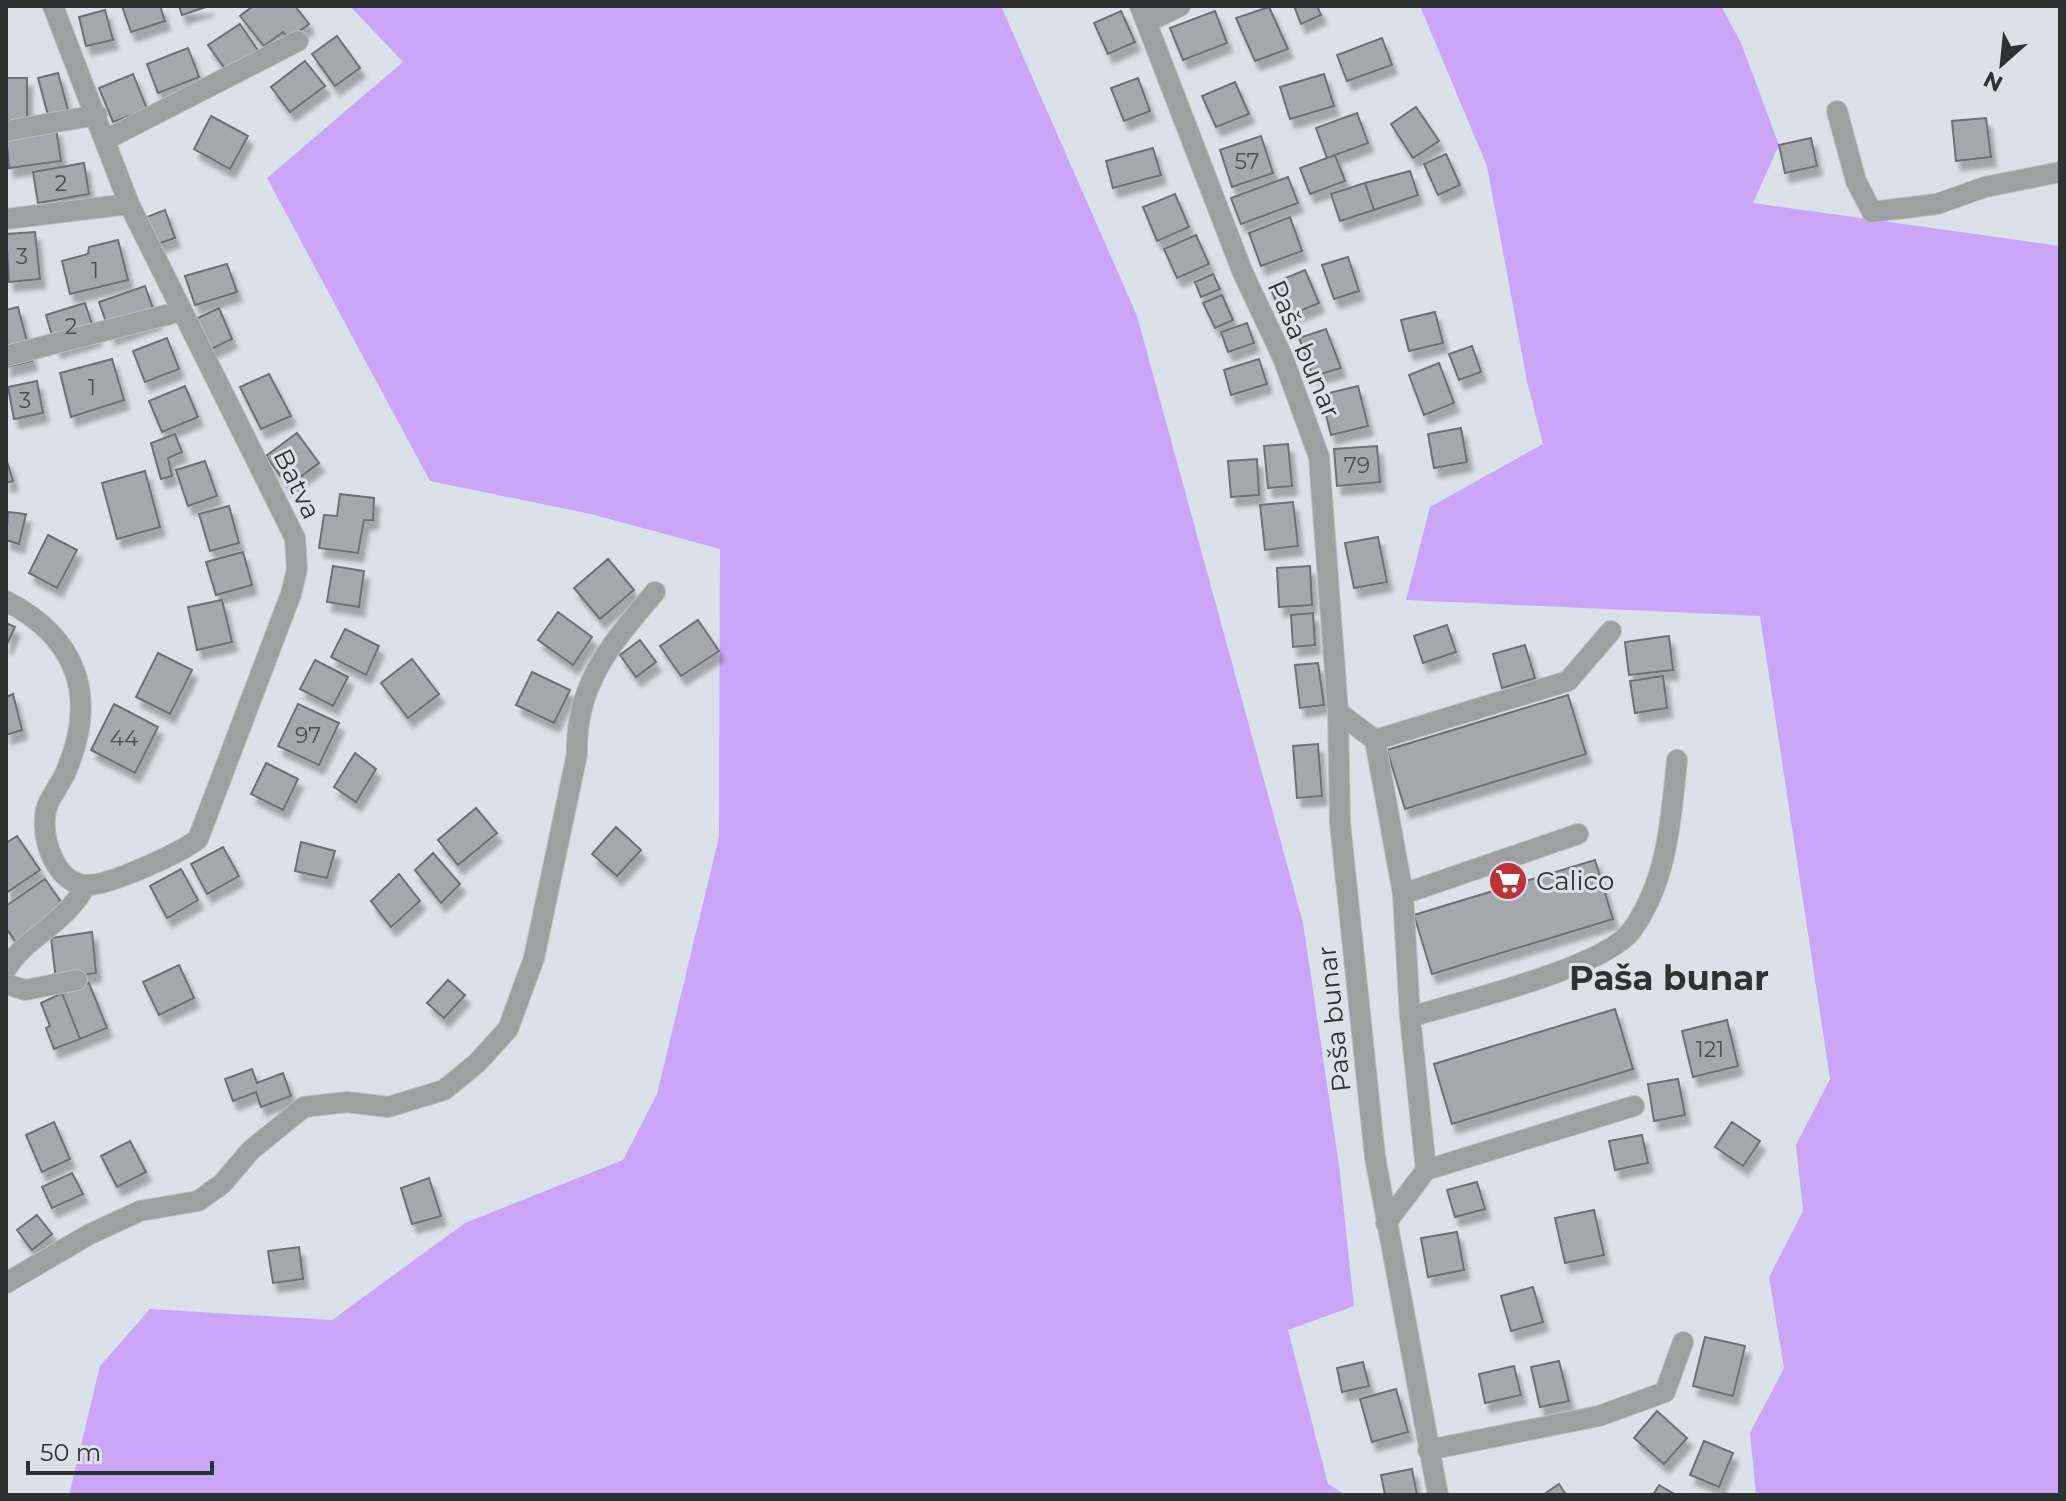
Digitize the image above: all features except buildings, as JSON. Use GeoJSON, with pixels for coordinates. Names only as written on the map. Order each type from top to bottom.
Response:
{"type":"FeatureCollection","features":[{"type":"Feature","properties":{"kind":"street","name":"Paša bunar"},"geometry":{"type":"LineString","coordinates":[[1180,6],[1144,14],[1243,273],[1283,358],[1319,457],[1338,712],[1340,823],[1375,1157],[1438,1495]]}},
{"type":"Feature","properties":{"kind":"street","name":"Batva"},"geometry":{"type":"LineString","coordinates":[[59,8],[129,204],[293,530],[297,558],[295,582],[203,832],[192,844],[149,865],[86,885]]}},
{"type":"Feature","properties":{"kind":"street"},"geometry":{"type":"LineString","coordinates":[[107,139],[298,41]]}},
{"type":"Feature","properties":{"kind":"street"},"geometry":{"type":"LineString","coordinates":[[1837,111],[1856,181],[1872,212],[1937,204],[1985,187],[2060,172]]}},
{"type":"Feature","properties":{"kind":"street"},"geometry":{"type":"LineString","coordinates":[[6,131],[97,115]]}},
{"type":"Feature","properties":{"kind":"street"},"geometry":{"type":"LineString","coordinates":[[6,219],[129,204]]}},
{"type":"Feature","properties":{"kind":"street"},"geometry":{"type":"LineString","coordinates":[[6,356],[182,311]]}},
{"type":"Feature","properties":{"kind":"street"},"geometry":{"type":"LineString","coordinates":[[6,1283],[90,1234],[140,1211],[198,1201],[222,1184],[274,1130],[304,1107],[347,1102],[388,1107],[444,1090],[477,1063],[508,1029],[534,958],[577,754],[576,720],[603,655],[655,592]]}},
{"type":"Feature","properties":{"kind":"street"},"geometry":{"type":"LineString","coordinates":[[6,601],[40,621],[56,635],[66,650],[78,683],[80,704],[73,753],[46,808],[44,822],[56,864],[72,880],[86,885],[63,918],[31,942],[6,969]]}},
{"type":"Feature","properties":{"kind":"street"},"geometry":{"type":"LineString","coordinates":[[1375,740],[1568,681],[1611,631]]}},
{"type":"Feature","properties":{"kind":"street"},"geometry":{"type":"LineString","coordinates":[[1338,712],[1375,740],[1403,894],[1410,1017],[1426,1170]]}},
{"type":"Feature","properties":{"kind":"street"},"geometry":{"type":"LineString","coordinates":[[1410,1017],[1582,965],[1631,933],[1659,880],[1670,829],[1677,760]]}},
{"type":"Feature","properties":{"kind":"street"},"geometry":{"type":"LineString","coordinates":[[1403,894],[1578,834]]}},
{"type":"Feature","properties":{"kind":"street"},"geometry":{"type":"LineString","coordinates":[[6,984],[25,990],[77,980]]}},
{"type":"Feature","properties":{"kind":"street"},"geometry":{"type":"LineString","coordinates":[[1386,1223],[1426,1170],[1634,1106]]}},
{"type":"Feature","properties":{"kind":"street"},"geometry":{"type":"LineString","coordinates":[[1428,1450],[1599,1416],[1665,1392],[1683,1342]]}},
{"type":"Feature","properties":{"kind":"shaded area"},"geometry":{"type":"Polygon","coordinates":[[[350,6],[1001,6],[1137,316],[1303,923],[1339,1165],[1354,1306],[1288,1330],[1328,1484],[1346,1495],[69,1495],[100,1366],[150,1309],[332,1320],[465,1223],[623,1160],[657,1094],[719,837],[720,549],[591,514],[430,481],[267,178],[403,62],[350,6]]]}},
{"type":"Feature","properties":{"kind":"shaded area"},"geometry":{"type":"Polygon","coordinates":[[[1420,6],[1721,6],[1741,43],[1779,145],[1753,203],[2060,246],[2060,1495],[1756,1495],[1750,1433],[1784,1368],[1769,1277],[1803,1211],[1796,1145],[1830,1079],[1760,616],[1406,600],[1430,507],[1543,444],[1527,381],[1487,166],[1420,6]]]}},
{"type":"Feature","properties":{"kind":"place","name":"Calico"},"geometry":{"type":"Point","coordinates":[1508,881]}},
{"type":"Feature","properties":{"kind":"district","name":"Paša bunar"},"geometry":{"type":"Point","coordinates":[1669,978]}}]}
